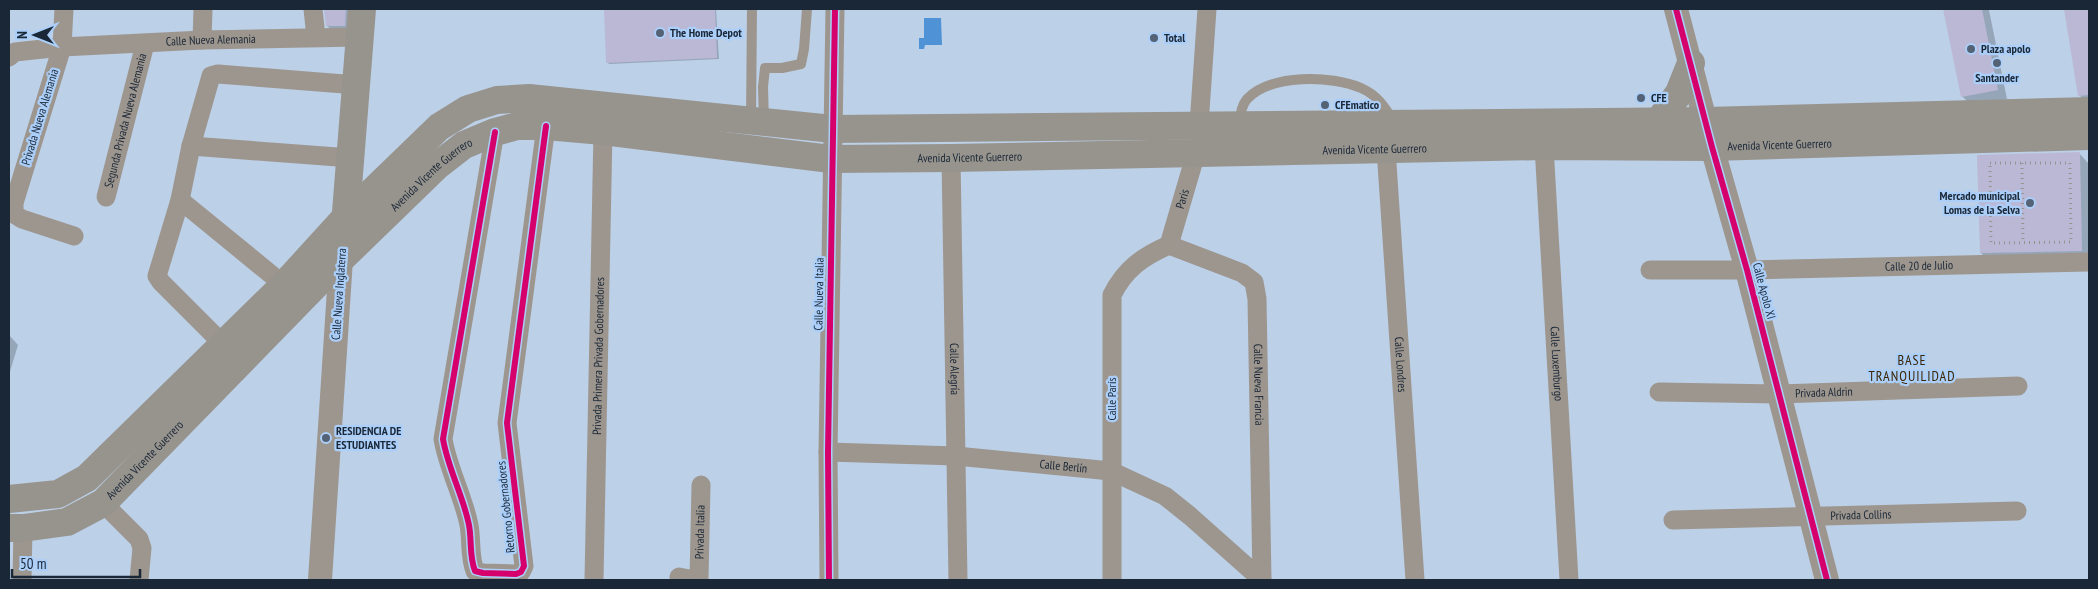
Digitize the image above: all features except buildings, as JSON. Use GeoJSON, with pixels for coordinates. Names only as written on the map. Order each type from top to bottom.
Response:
{"type":"FeatureCollection","features":[{"type":"Feature","properties":{"kind":"main road","name":"Calle Nueva Inglaterra"},"geometry":{"type":"LineString","coordinates":[[341,259],[351,158],[362,9]]}},
{"type":"Feature","properties":{"kind":"main road"},"geometry":{"type":"LineString","coordinates":[[1659,121],[1679,93],[1691,63]]}},
{"type":"Feature","properties":{"kind":"main road","name":"Avenida Vicente Guerrero"},"geometry":{"type":"LineString","coordinates":[[9,499],[58,494],[87,478],[284,285],[346,217],[439,127],[468,108],[497,100],[529,98],[758,135],[832,158],[1196,154],[1544,146],[1712,147],[2089,136]]}},
{"type":"Feature","properties":{"kind":"main road","name":"Avenida Vicente Guerrero"},"geometry":{"type":"LineString","coordinates":[[16,528],[68,522],[103,503],[341,259],[437,166],[464,145],[494,132],[517,126],[546,126],[603,131],[758,135],[833,129],[1706,121],[2089,111]]}},
{"type":"Feature","properties":{"kind":"street"},"geometry":{"type":"LineString","coordinates":[[62,47],[64,9]]}},
{"type":"Feature","properties":{"kind":"street"},"geometry":{"type":"LineString","coordinates":[[202,9],[202,40]]}},
{"type":"Feature","properties":{"kind":"street"},"geometry":{"type":"LineString","coordinates":[[313,9],[316,38]]}},
{"type":"Feature","properties":{"kind":"street","name":"Calle Nueva Italia"},"geometry":{"type":"LineString","coordinates":[[829,580],[828,452],[835,9]]}},
{"type":"Feature","properties":{"kind":"street"},"geometry":{"type":"LineString","coordinates":[[1199,125],[1207,9]]}},
{"type":"Feature","properties":{"kind":"street","name":"Calle Apolo XI"},"geometry":{"type":"LineString","coordinates":[[1676,9],[1747,270],[1827,580]]}},
{"type":"Feature","properties":{"kind":"street","name":"Calle Nueva Alemania"},"geometry":{"type":"LineString","coordinates":[[9,57],[15,52],[62,47],[202,40],[360,37]]}},
{"type":"Feature","properties":{"kind":"street","name":"Segunda Privada Nueva Alemania"},"geometry":{"type":"LineString","coordinates":[[106,197],[145,44]]}},
{"type":"Feature","properties":{"kind":"street","name":"Privada Nueva Alemania"},"geometry":{"type":"LineString","coordinates":[[62,47],[14,203],[14,214],[22,219],[74,236]]}},
{"type":"Feature","properties":{"kind":"street"},"geometry":{"type":"LineString","coordinates":[[223,344],[157,276],[180,200],[191,146],[211,76],[218,74],[357,85]]}},
{"type":"Feature","properties":{"kind":"street","name":"Retorno Gobernadores"},"geometry":{"type":"LineString","coordinates":[[494,132],[443,439],[446,457],[469,526],[472,563],[476,571],[483,574],[516,574],[521,572],[524,566],[508,423],[546,126]]}},
{"type":"Feature","properties":{"kind":"street","name":"Privada Primera Privada Gobernadores"},"geometry":{"type":"LineString","coordinates":[[594,580],[603,131]]}},
{"type":"Feature","properties":{"kind":"street"},"geometry":{"type":"LineString","coordinates":[[191,146],[351,158]]}},
{"type":"Feature","properties":{"kind":"street","name":"Calle Luxemburgo"},"geometry":{"type":"LineString","coordinates":[[1544,146],[1569,580]]}},
{"type":"Feature","properties":{"kind":"street","name":"Calle Londres"},"geometry":{"type":"LineString","coordinates":[[1386,149],[1414,580]]}},
{"type":"Feature","properties":{"kind":"street","name":"Paris"},"geometry":{"type":"LineString","coordinates":[[1169,245],[1196,154]]}},
{"type":"Feature","properties":{"kind":"street","name":"Calle Alegría"},"geometry":{"type":"LineString","coordinates":[[951,158],[958,580]]}},
{"type":"Feature","properties":{"kind":"street"},"geometry":{"type":"LineString","coordinates":[[180,200],[284,285]]}},
{"type":"Feature","properties":{"kind":"street","name":"Calle París"},"geometry":{"type":"LineString","coordinates":[[1112,580],[1112,296],[1120,279],[1134,265],[1151,253],[1169,245]]}},
{"type":"Feature","properties":{"kind":"street","name":"Calle Nueva Francia"},"geometry":{"type":"LineString","coordinates":[[1169,245],[1242,273],[1254,282],[1258,299],[1262,580]]}},
{"type":"Feature","properties":{"kind":"street","name":"Calle Nueva Inglaterra"},"geometry":{"type":"LineString","coordinates":[[320,580],[341,259]]}},
{"type":"Feature","properties":{"kind":"street","name":"Calle 20 de Julio"},"geometry":{"type":"LineString","coordinates":[[1650,270],[1747,270],[2089,262]]}},
{"type":"Feature","properties":{"kind":"street","name":"Privada Aldrin"},"geometry":{"type":"LineString","coordinates":[[1659,392],[1779,394],[2018,386]]}},
{"type":"Feature","properties":{"kind":"street","name":"Calle Berlín"},"geometry":{"type":"LineString","coordinates":[[828,452],[956,456],[1111,471],[1165,496],[1262,580]]}},
{"type":"Feature","properties":{"kind":"street","name":"Privada Italia"},"geometry":{"type":"LineString","coordinates":[[691,579],[701,485]]}},
{"type":"Feature","properties":{"kind":"street"},"geometry":{"type":"LineString","coordinates":[[103,503],[139,539],[142,548],[139,580]]}},
{"type":"Feature","properties":{"kind":"street","name":"Privada Collins"},"geometry":{"type":"LineString","coordinates":[[1673,520],[2017,512]]}},
{"type":"Feature","properties":{"kind":"street"},"geometry":{"type":"LineString","coordinates":[[16,528],[22,580]]}},
{"type":"Feature","properties":{"kind":"lane"},"geometry":{"type":"LineString","coordinates":[[752,9],[758,135]]}},
{"type":"Feature","properties":{"kind":"lane"},"geometry":{"type":"LineString","coordinates":[[758,135],[765,68],[782,68],[801,64],[807,9]]}},
{"type":"Feature","properties":{"kind":"lane"},"geometry":{"type":"LineString","coordinates":[[1240,125],[1241,111],[1246,100],[1261,88],[1296,80],[1328,79],[1361,88],[1380,100],[1394,123]]}},
{"type":"Feature","properties":{"kind":"path"},"geometry":{"type":"LineString","coordinates":[[1990,163],[2070,163],[2072,242],[2023,242],[1991,243],[1990,163]]}},
{"type":"Feature","properties":{"kind":"path"},"geometry":{"type":"LineString","coordinates":[[2022,163],[2023,242]]}},
{"type":"Feature","properties":{"kind":"water"},"geometry":{"type":"Polygon","coordinates":[[[924,18],[941,18],[942,45],[925,45],[924,49],[919,49],[919,38],[924,38],[924,18]]]}},
{"type":"Feature","properties":{"kind":"cycle path"},"geometry":{"type":"LineString","coordinates":[[829,580],[828,452],[835,9]]}},
{"type":"Feature","properties":{"kind":"cycle path"},"geometry":{"type":"LineString","coordinates":[[1676,9],[1747,270],[1827,580]]}},
{"type":"Feature","properties":{"kind":"cycle path"},"geometry":{"type":"LineString","coordinates":[[495,132],[443,439],[448,461],[466,514],[475,571],[516,574],[521,572],[524,566],[507,423],[546,126]]}},
{"type":"Feature","properties":{"kind":"place","name":"The Home Depot"},"geometry":{"type":"Point","coordinates":[660,33]}},
{"type":"Feature","properties":{"kind":"place","name":"Total"},"geometry":{"type":"Point","coordinates":[1154,38]}},
{"type":"Feature","properties":{"kind":"place","name":"Plaza apolo"},"geometry":{"type":"Point","coordinates":[1971,49]}},
{"type":"Feature","properties":{"kind":"place","name":"Santander"},"geometry":{"type":"Point","coordinates":[1997,63]}},
{"type":"Feature","properties":{"kind":"place","name":"CFE"},"geometry":{"type":"Point","coordinates":[1641,98]}},
{"type":"Feature","properties":{"kind":"place","name":"CFEmatico"},"geometry":{"type":"Point","coordinates":[1325,105]}},
{"type":"Feature","properties":{"kind":"place","name":"Mercado municipal Lomas de la Selva"},"geometry":{"type":"Point","coordinates":[2030,203]}},
{"type":"Feature","properties":{"kind":"place","name":"RESIDENCIA DE ESTUDIANTES"},"geometry":{"type":"Point","coordinates":[326,438]}},
{"type":"Feature","properties":{"kind":"district","name":"BASE TRANQUILIDAD"},"geometry":{"type":"Point","coordinates":[1912,368]}}]}
